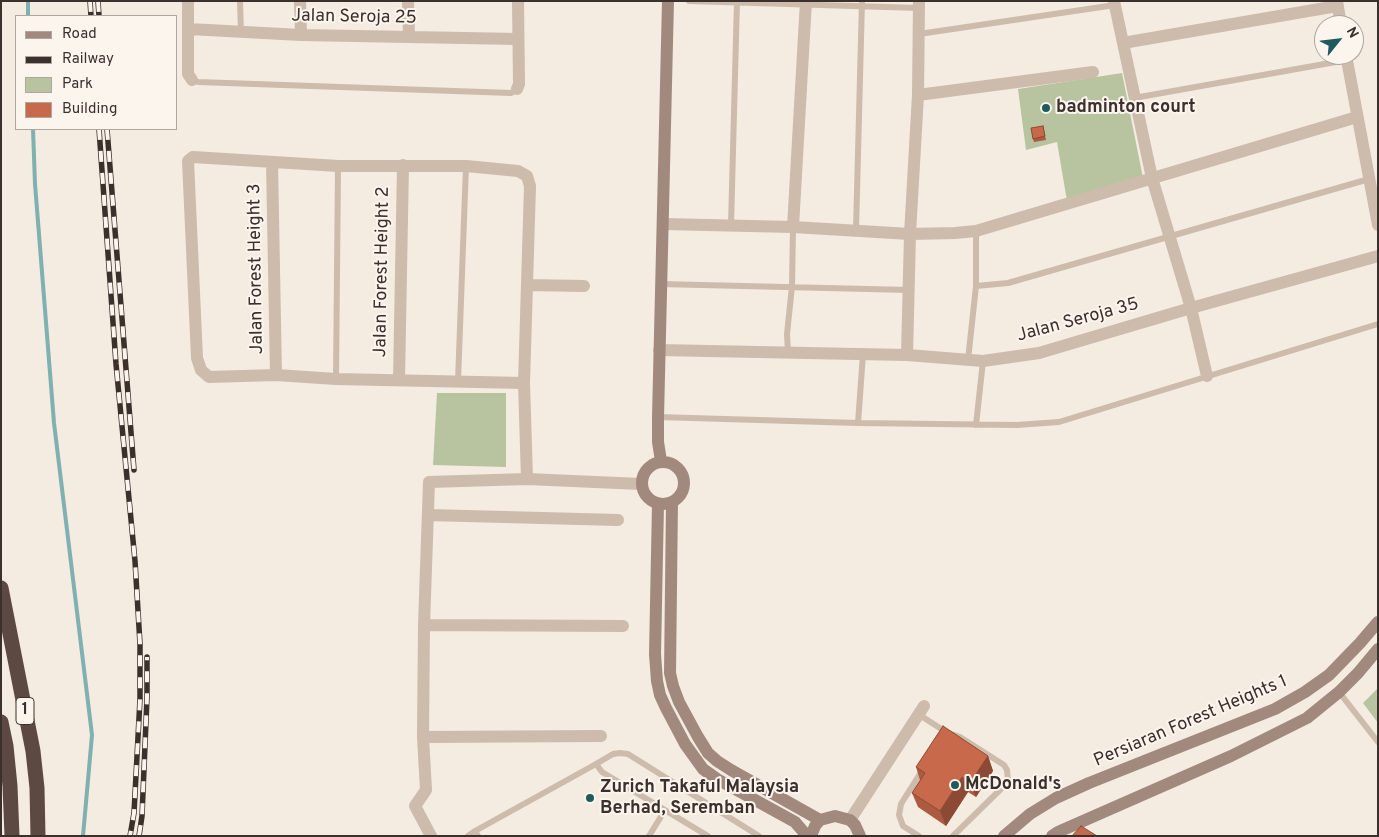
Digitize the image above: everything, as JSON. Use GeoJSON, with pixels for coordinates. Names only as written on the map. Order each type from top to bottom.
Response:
{"type":"FeatureCollection","features":[{"type":"Feature","properties":{"kind":"highway","name":"1"},"geometry":{"type":"LineString","coordinates":[[1,588],[33,751],[37,788],[38,836]]}},
{"type":"Feature","properties":{"kind":"highway","name":"1"},"geometry":{"type":"LineString","coordinates":[[1,722],[9,776],[12,836]]}},
{"type":"Feature","properties":{"kind":"street"},"geometry":{"type":"LineString","coordinates":[[188,1],[188,74],[192,80]]}},
{"type":"Feature","properties":{"kind":"street"},"geometry":{"type":"LineString","coordinates":[[300,1],[301,35]]}},
{"type":"Feature","properties":{"kind":"street"},"geometry":{"type":"LineString","coordinates":[[408,1],[409,37]]}},
{"type":"Feature","properties":{"kind":"street"},"geometry":{"type":"LineString","coordinates":[[517,89],[519,84],[518,1]]}},
{"type":"Feature","properties":{"kind":"street"},"geometry":{"type":"LineString","coordinates":[[661,461],[658,442],[660,284],[664,224],[668,1]]}},
{"type":"Feature","properties":{"kind":"street"},"geometry":{"type":"LineString","coordinates":[[793,227],[806,3]]}},
{"type":"Feature","properties":{"kind":"street"},"geometry":{"type":"LineString","coordinates":[[1115,3],[1152,178],[1191,308],[1207,376]]}},
{"type":"Feature","properties":{"kind":"street"},"geometry":{"type":"LineString","coordinates":[[907,355],[910,234],[918,95],[919,4]]}},
{"type":"Feature","properties":{"kind":"street"},"geometry":{"type":"LineString","coordinates":[[1123,43],[1337,4]]}},
{"type":"Feature","properties":{"kind":"street","name":"Jalan Seroja 25"},"geometry":{"type":"LineString","coordinates":[[189,29],[301,35],[518,39]]}},
{"type":"Feature","properties":{"kind":"street"},"geometry":{"type":"LineString","coordinates":[[1347,65],[1378,224]]}},
{"type":"Feature","properties":{"kind":"street"},"geometry":{"type":"LineString","coordinates":[[918,95],[1093,72]]}},
{"type":"Feature","properties":{"kind":"street"},"geometry":{"type":"LineString","coordinates":[[664,224],[793,227],[910,234],[976,231],[1357,116]]}},
{"type":"Feature","properties":{"kind":"street"},"geometry":{"type":"LineString","coordinates":[[524,383],[276,375],[209,377],[201,370],[198,364],[189,160],[193,157],[338,166],[466,166],[518,171],[526,176],[530,186],[524,383],[527,479]]}},
{"type":"Feature","properties":{"kind":"street","name":"Jalan Forest Height 3"},"geometry":{"type":"LineString","coordinates":[[272,162],[276,375]]}},
{"type":"Feature","properties":{"kind":"street","name":"Jalan Forest Height 2"},"geometry":{"type":"LineString","coordinates":[[398,380],[403,165]]}},
{"type":"Feature","properties":{"kind":"street","name":"Jalan Seroja 35"},"geometry":{"type":"LineString","coordinates":[[659,350],[907,355],[983,361],[1039,354],[1191,308],[1378,256]]}},
{"type":"Feature","properties":{"kind":"street"},"geometry":{"type":"LineString","coordinates":[[528,285],[584,286]]}},
{"type":"Feature","properties":{"kind":"street"},"geometry":{"type":"LineString","coordinates":[[661,461],[674,464],[684,480],[682,493],[672,502],[658,504],[646,496],[641,484],[642,477],[649,466],[661,461]]}},
{"type":"Feature","properties":{"kind":"street"},"geometry":{"type":"LineString","coordinates":[[431,836],[416,806],[426,790],[423,736],[424,625],[429,482],[527,479],[641,484]]}},
{"type":"Feature","properties":{"kind":"street"},"geometry":{"type":"LineString","coordinates":[[672,502],[670,673],[679,702],[698,738],[717,761],[820,820]]}},
{"type":"Feature","properties":{"kind":"street"},"geometry":{"type":"LineString","coordinates":[[658,504],[655,654],[657,681],[660,695],[685,744],[703,770],[795,822],[809,836],[820,820],[835,816],[850,820],[855,825],[860,836]]}},
{"type":"Feature","properties":{"kind":"street"},"geometry":{"type":"LineString","coordinates":[[428,515],[618,520]]}},
{"type":"Feature","properties":{"kind":"street","name":"Persiaran Forest Heights 1"},"geometry":{"type":"LineString","coordinates":[[1004,836],[1030,814],[1056,798],[1275,709],[1305,692],[1329,674],[1378,622]]}},
{"type":"Feature","properties":{"kind":"street"},"geometry":{"type":"LineString","coordinates":[[424,625],[623,626]]}},
{"type":"Feature","properties":{"kind":"street"},"geometry":{"type":"LineString","coordinates":[[1052,836],[1231,756],[1307,718],[1339,692],[1378,649]]}},
{"type":"Feature","properties":{"kind":"street"},"geometry":{"type":"LineString","coordinates":[[850,820],[921,710]]}},
{"type":"Feature","properties":{"kind":"street"},"geometry":{"type":"LineString","coordinates":[[423,736],[601,736]]}},
{"type":"Feature","properties":{"kind":"lane"},"geometry":{"type":"LineString","coordinates":[[240,1],[241,33]]}},
{"type":"Feature","properties":{"kind":"lane"},"geometry":{"type":"LineString","coordinates":[[689,1],[919,4]]}},
{"type":"Feature","properties":{"kind":"lane"},"geometry":{"type":"LineString","coordinates":[[731,225],[737,2]]}},
{"type":"Feature","properties":{"kind":"lane"},"geometry":{"type":"LineString","coordinates":[[919,34],[1115,3]]}},
{"type":"Feature","properties":{"kind":"lane"},"geometry":{"type":"LineString","coordinates":[[856,230],[862,4]]}},
{"type":"Feature","properties":{"kind":"lane"},"geometry":{"type":"LineString","coordinates":[[1134,98],[1314,63]]}},
{"type":"Feature","properties":{"kind":"lane"},"geometry":{"type":"LineString","coordinates":[[192,80],[198,82],[511,93],[517,89]]}},
{"type":"Feature","properties":{"kind":"lane"},"geometry":{"type":"LineString","coordinates":[[336,378],[338,166]]}},
{"type":"Feature","properties":{"kind":"lane"},"geometry":{"type":"LineString","coordinates":[[458,381],[466,166]]}},
{"type":"Feature","properties":{"kind":"lane"},"geometry":{"type":"LineString","coordinates":[[976,286],[1008,283],[1370,179]]}},
{"type":"Feature","properties":{"kind":"lane"},"geometry":{"type":"LineString","coordinates":[[788,352],[787,334],[792,286],[793,227]]}},
{"type":"Feature","properties":{"kind":"lane"},"geometry":{"type":"LineString","coordinates":[[968,360],[976,286],[976,231]]}},
{"type":"Feature","properties":{"kind":"lane"},"geometry":{"type":"LineString","coordinates":[[660,284],[909,290]]}},
{"type":"Feature","properties":{"kind":"lane"},"geometry":{"type":"LineString","coordinates":[[658,417],[858,423],[1039,425],[1059,422],[1378,324]]}},
{"type":"Feature","properties":{"kind":"lane"},"geometry":{"type":"LineString","coordinates":[[858,423],[863,354]]}},
{"type":"Feature","properties":{"kind":"lane"},"geometry":{"type":"LineString","coordinates":[[976,425],[983,361]]}},
{"type":"Feature","properties":{"kind":"lane"},"geometry":{"type":"LineString","coordinates":[[1339,692],[1378,742]]}},
{"type":"Feature","properties":{"kind":"lane"},"geometry":{"type":"LineString","coordinates":[[921,710],[946,732],[960,737],[1004,765],[1008,775],[1005,786],[953,836]]}},
{"type":"Feature","properties":{"kind":"lane"},"geometry":{"type":"LineString","coordinates":[[941,740],[946,732]]}},
{"type":"Feature","properties":{"kind":"lane"},"geometry":{"type":"LineString","coordinates":[[468,836],[476,834],[613,754],[628,754],[758,836]]}},
{"type":"Feature","properties":{"kind":"lane"},"geometry":{"type":"LineString","coordinates":[[596,764],[602,772],[708,836]]}},
{"type":"Feature","properties":{"kind":"lane"},"geometry":{"type":"LineString","coordinates":[[918,836],[900,822],[900,809],[901,804],[926,764]]}},
{"type":"Feature","properties":{"kind":"lane"},"geometry":{"type":"LineString","coordinates":[[650,836],[666,810]]}},
{"type":"Feature","properties":{"kind":"green space"},"geometry":{"type":"Polygon","coordinates":[[[1122,73],[1143,178],[1067,201],[1057,142],[1026,150],[1018,89],[1122,73]]]}},
{"type":"Feature","properties":{"kind":"green space"},"geometry":{"type":"Polygon","coordinates":[[[437,393],[506,393],[506,467],[433,465],[437,393]]]}},
{"type":"Feature","properties":{"kind":"green space"},"geometry":{"type":"Polygon","coordinates":[[[1378,688],[1378,723],[1363,703],[1378,688]]]}},
{"type":"Feature","properties":{"kind":"building"},"geometry":{"type":"Polygon","coordinates":[[[1043,126],[1045,136],[1033,139],[1031,128],[1043,126]]]}},
{"type":"Feature","properties":{"kind":"building","name":"McDonald's"},"geometry":{"type":"Polygon","coordinates":[[[943,726],[988,756],[970,783],[962,777],[940,811],[912,793],[925,773],[916,767],[943,726]]]}},
{"type":"Feature","properties":{"kind":"building"},"geometry":{"type":"Polygon","coordinates":[[[1081,826],[1097,836],[1072,836],[1081,826]]]}},
{"type":"Feature","properties":{"kind":"waterway"},"geometry":{"type":"LineString","coordinates":[[28,1],[28,15]]}},
{"type":"Feature","properties":{"kind":"waterway"},"geometry":{"type":"LineString","coordinates":[[33,130],[35,184],[54,423],[92,735],[83,836]]}},
{"type":"Feature","properties":{"kind":"railway"},"geometry":{"type":"LineString","coordinates":[[90,1],[91,15]]}},
{"type":"Feature","properties":{"kind":"railway"},"geometry":{"type":"LineString","coordinates":[[98,1],[99,15]]}},
{"type":"Feature","properties":{"kind":"railway"},"geometry":{"type":"LineString","coordinates":[[99,130],[116,364],[135,561],[140,644],[140,699],[134,813],[130,836]]}},
{"type":"Feature","properties":{"kind":"railway"},"geometry":{"type":"LineString","coordinates":[[107,130],[134,470]]}},
{"type":"Feature","properties":{"kind":"railway"},"geometry":{"type":"LineString","coordinates":[[139,836],[142,816],[147,657]]}},
{"type":"Feature","properties":{"kind":"place","name":"badminton court"},"geometry":{"type":"Point","coordinates":[1046,108]}},
{"type":"Feature","properties":{"kind":"place","name":"McDonald's"},"geometry":{"type":"Point","coordinates":[955,785]}},
{"type":"Feature","properties":{"kind":"place","name":"Zurich Takaful Malaysia Berhad, Seremban"},"geometry":{"type":"Point","coordinates":[590,798]}}]}
